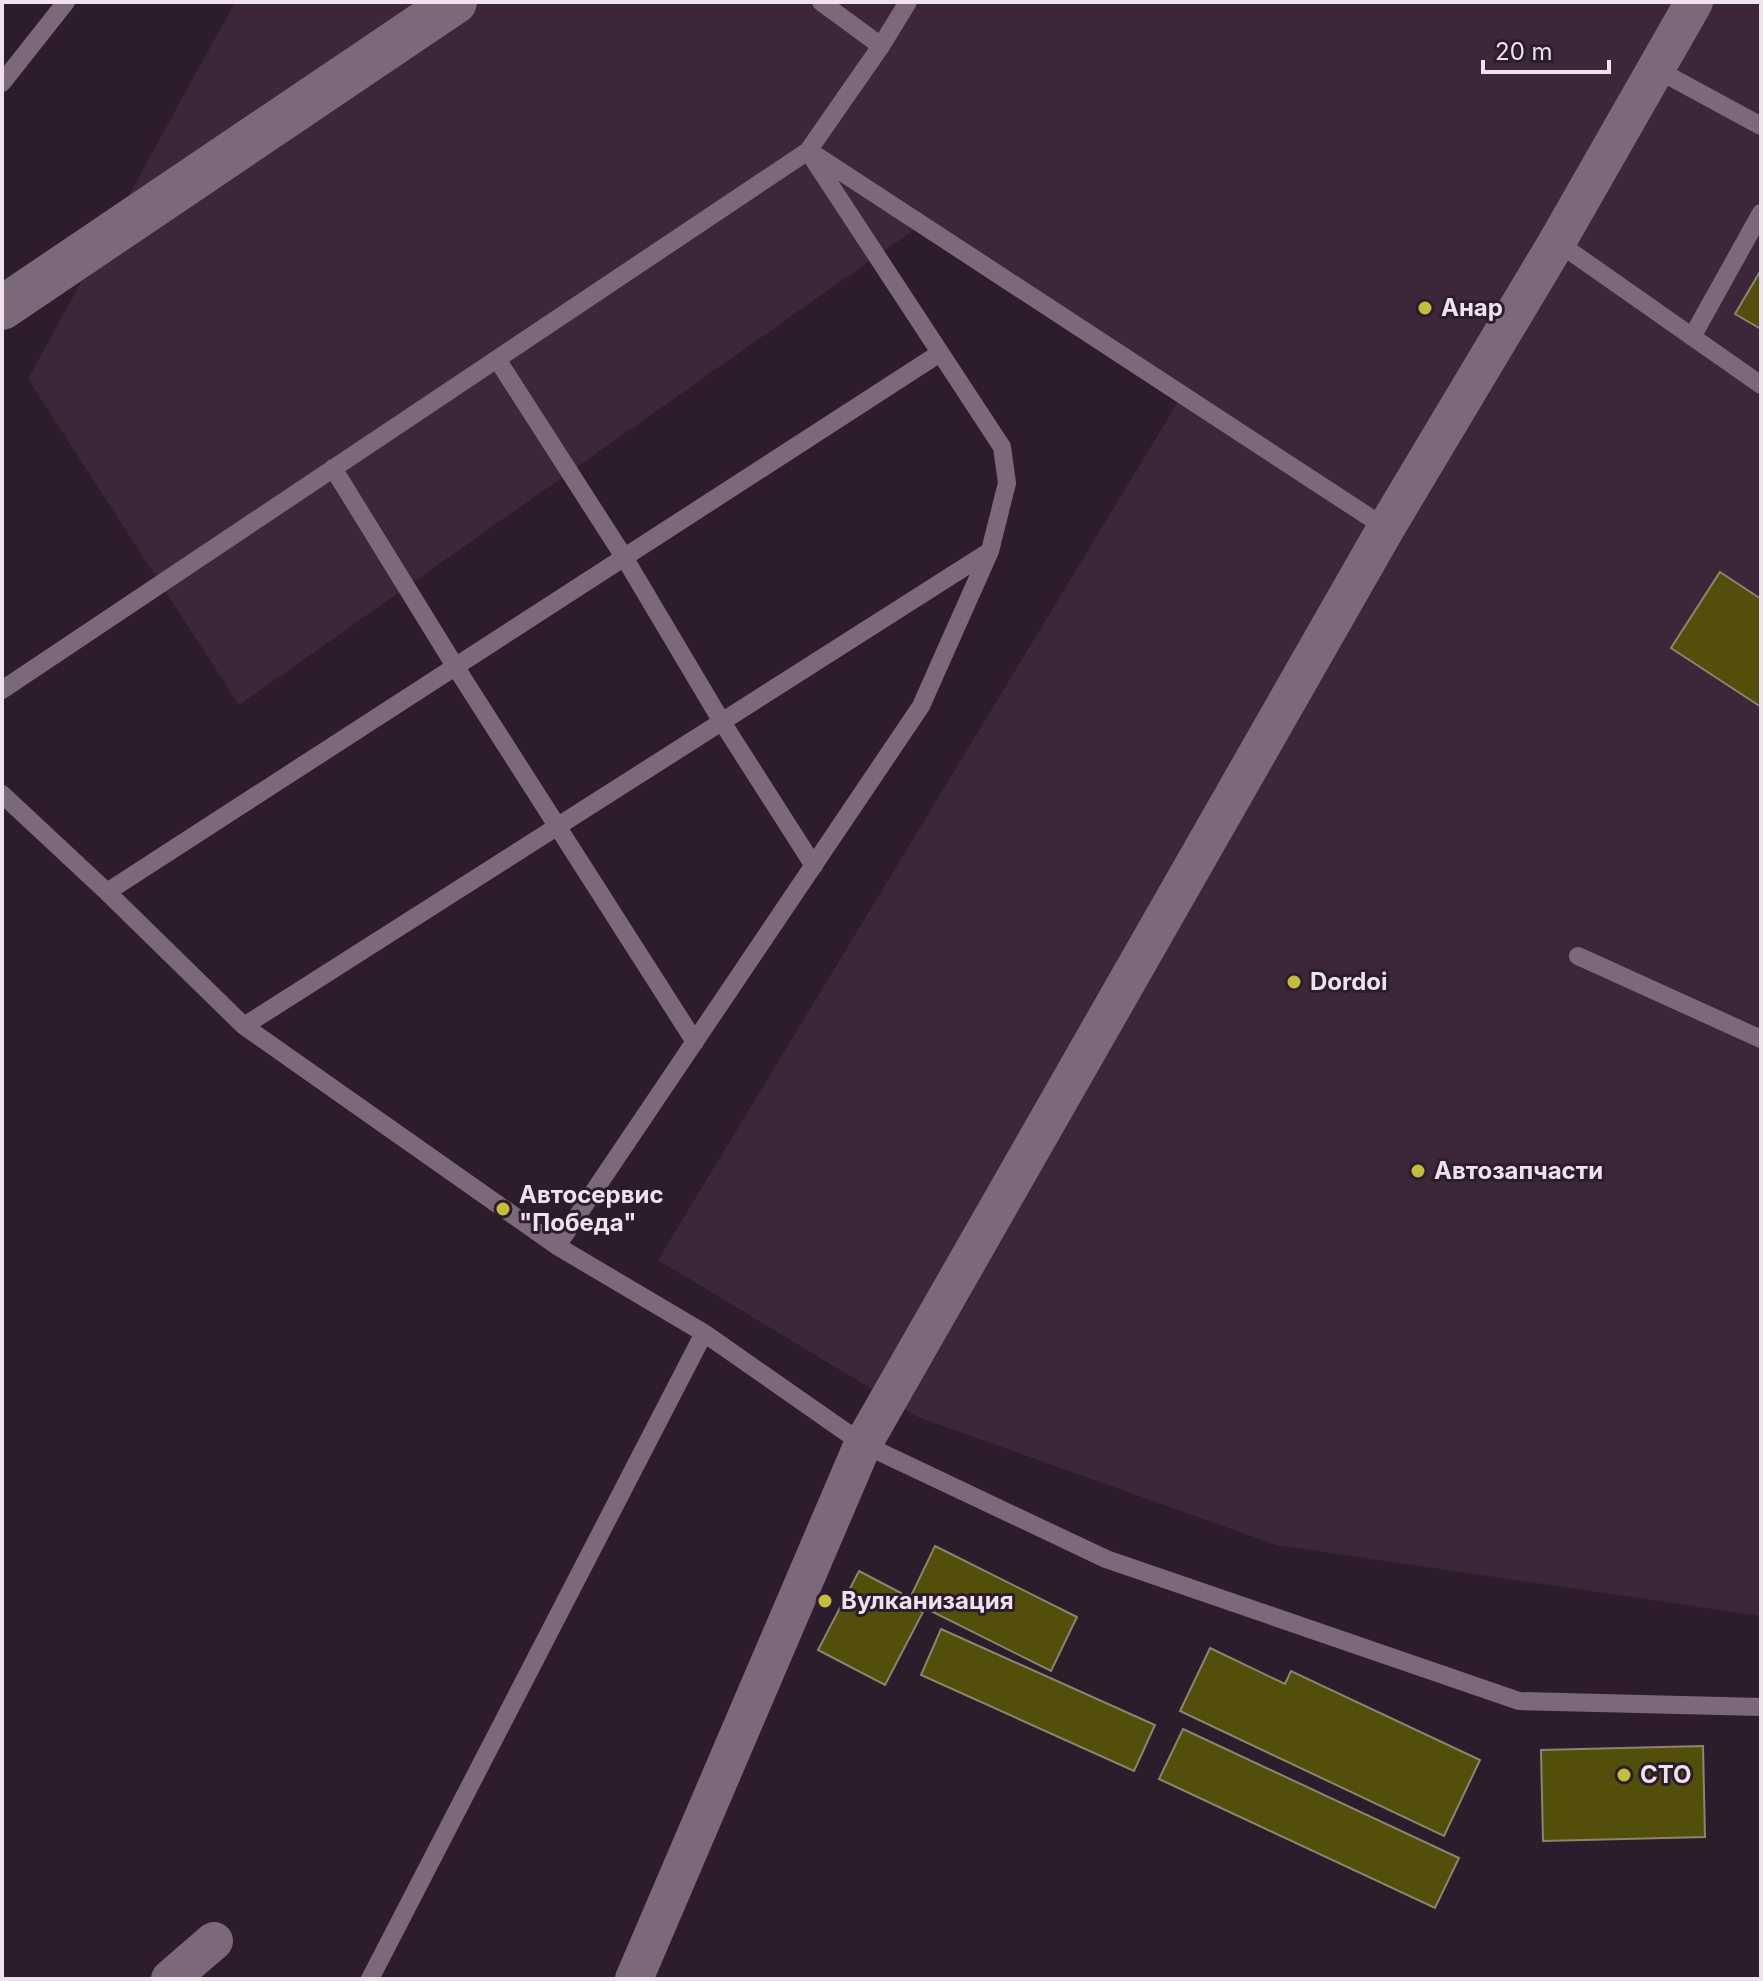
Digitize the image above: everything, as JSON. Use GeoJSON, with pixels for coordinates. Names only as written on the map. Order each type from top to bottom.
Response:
{"type":"FeatureCollection","features":[{"type":"Feature","properties":{"kind":"street"},"geometry":{"type":"LineString","coordinates":[[2,308],[455,2]]}},
{"type":"Feature","properties":{"kind":"street"},"geometry":{"type":"LineString","coordinates":[[634,1979],[863,1444],[1386,528],[1557,242],[1694,2]]}},
{"type":"Feature","properties":{"kind":"street"},"geometry":{"type":"LineString","coordinates":[[170,1979],[214,1941]]}},
{"type":"Feature","properties":{"kind":"lane"},"geometry":{"type":"LineString","coordinates":[[2,83],[66,2]]}},
{"type":"Feature","properties":{"kind":"lane"},"geometry":{"type":"LineString","coordinates":[[821,2],[881,46]]}},
{"type":"Feature","properties":{"kind":"lane"},"geometry":{"type":"LineString","coordinates":[[2,690],[808,151],[908,2]]}},
{"type":"Feature","properties":{"kind":"lane"},"geometry":{"type":"LineString","coordinates":[[1656,69],[1761,126]]}},
{"type":"Feature","properties":{"kind":"lane"},"geometry":{"type":"LineString","coordinates":[[557,1246],[921,706],[990,551],[1007,483],[1002,447],[808,151]]}},
{"type":"Feature","properties":{"kind":"lane"},"geometry":{"type":"LineString","coordinates":[[808,151],[1386,528]]}},
{"type":"Feature","properties":{"kind":"lane"},"geometry":{"type":"LineString","coordinates":[[1692,337],[1761,213]]}},
{"type":"Feature","properties":{"kind":"lane"},"geometry":{"type":"LineString","coordinates":[[1557,242],[1761,385]]}},
{"type":"Feature","properties":{"kind":"lane"},"geometry":{"type":"LineString","coordinates":[[107,892],[940,353]]}},
{"type":"Feature","properties":{"kind":"lane"},"geometry":{"type":"LineString","coordinates":[[497,359],[624,557],[722,722],[814,866]]}},
{"type":"Feature","properties":{"kind":"lane"},"geometry":{"type":"LineString","coordinates":[[333,468],[455,666],[695,1042]]}},
{"type":"Feature","properties":{"kind":"lane"},"geometry":{"type":"LineString","coordinates":[[244,1026],[990,551]]}},
{"type":"Feature","properties":{"kind":"lane"},"geometry":{"type":"LineString","coordinates":[[2,794],[244,1026],[557,1246],[704,1333],[863,1444],[1106,1559],[1519,1701],[1761,1707]]}},
{"type":"Feature","properties":{"kind":"lane"},"geometry":{"type":"LineString","coordinates":[[1578,956],[1761,1039]]}},
{"type":"Feature","properties":{"kind":"lane"},"geometry":{"type":"LineString","coordinates":[[370,1979],[704,1333]]}},
{"type":"Feature","properties":{"kind":"shaded area","name":"Dordoi"},"geometry":{"type":"Polygon","coordinates":[[[235,2],[1761,2],[1761,1616],[1276,1545],[918,1417],[658,1260],[1184,392],[929,219],[239,705],[28,379],[235,2]]]}},
{"type":"Feature","properties":{"kind":"building"},"geometry":{"type":"Polygon","coordinates":[[[1761,270],[1761,329],[1735,314],[1761,270]]]}},
{"type":"Feature","properties":{"kind":"building"},"geometry":{"type":"Polygon","coordinates":[[[1720,572],[1761,599],[1761,707],[1671,648],[1720,572]]]}},
{"type":"Feature","properties":{"kind":"building"},"geometry":{"type":"Polygon","coordinates":[[[935,1546],[1077,1617],[1051,1671],[909,1600],[935,1546]]]}},
{"type":"Feature","properties":{"kind":"building"},"geometry":{"type":"Polygon","coordinates":[[[859,1571],[901,1593],[898,1599],[923,1612],[885,1685],[818,1650],[859,1571]]]}},
{"type":"Feature","properties":{"kind":"building"},"geometry":{"type":"Polygon","coordinates":[[[941,1629],[1155,1725],[1134,1771],[921,1675],[941,1629]]]}},
{"type":"Feature","properties":{"kind":"building"},"geometry":{"type":"Polygon","coordinates":[[[1210,1648],[1285,1684],[1291,1671],[1480,1760],[1444,1836],[1180,1711],[1210,1648]]]}},
{"type":"Feature","properties":{"kind":"building"},"geometry":{"type":"Polygon","coordinates":[[[1183,1729],[1459,1858],[1435,1908],[1159,1779],[1183,1729]]]}},
{"type":"Feature","properties":{"kind":"building"},"geometry":{"type":"Polygon","coordinates":[[[1703,1746],[1705,1837],[1543,1841],[1541,1750],[1703,1746]]]}},
{"type":"Feature","properties":{"kind":"place","name":"Анар"},"geometry":{"type":"Point","coordinates":[1425,308]}},
{"type":"Feature","properties":{"kind":"place","name":"Dordoi"},"geometry":{"type":"Point","coordinates":[1294,982]}},
{"type":"Feature","properties":{"kind":"place","name":"Автозапчасти"},"geometry":{"type":"Point","coordinates":[1418,1171]}},
{"type":"Feature","properties":{"kind":"place","name":"Автосервис \"Победа\""},"geometry":{"type":"Point","coordinates":[503,1209]}},
{"type":"Feature","properties":{"kind":"place","name":"Вулканизация"},"geometry":{"type":"Point","coordinates":[825,1601]}},
{"type":"Feature","properties":{"kind":"place","name":"СТО"},"geometry":{"type":"Point","coordinates":[1624,1775]}}]}
